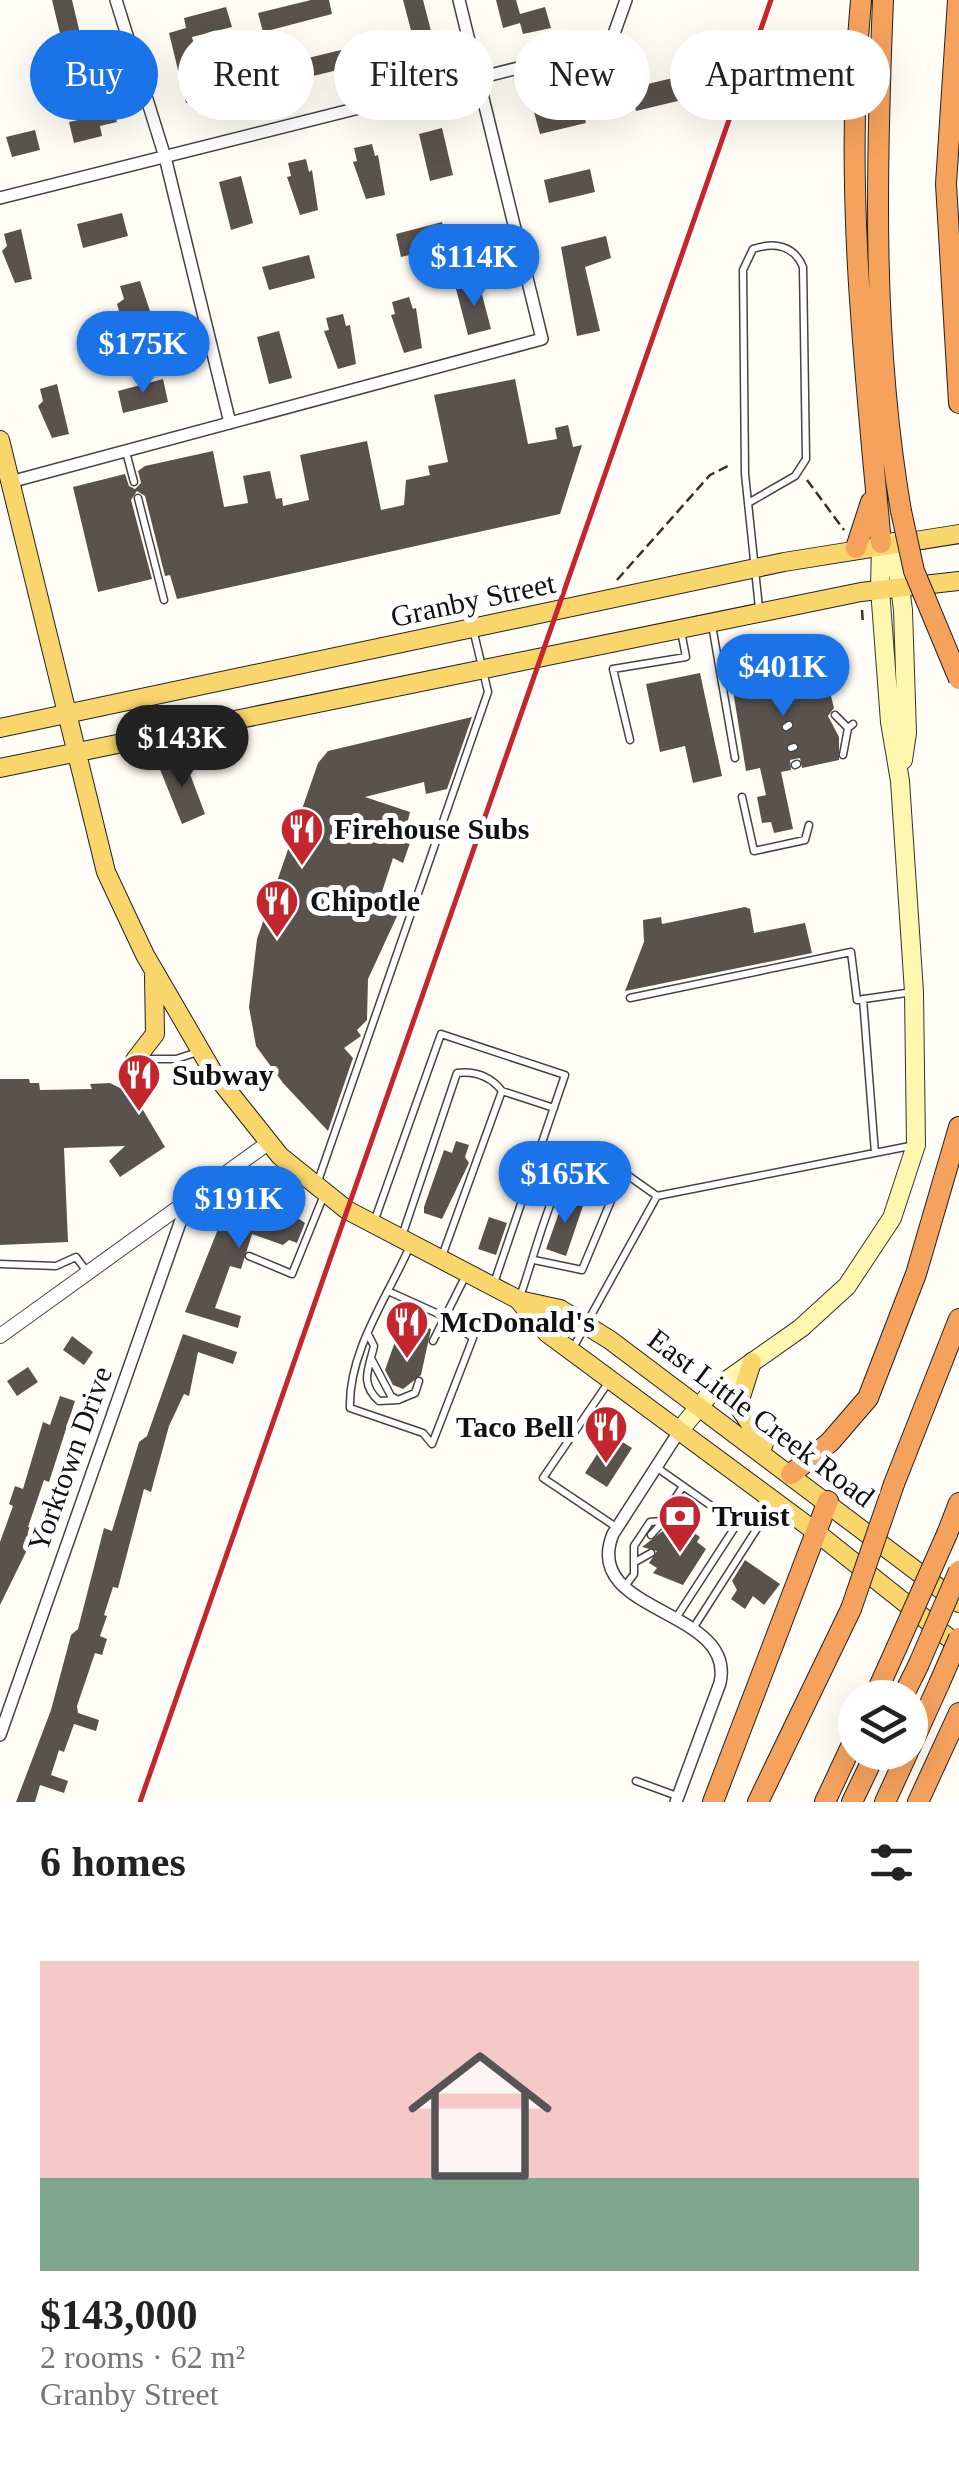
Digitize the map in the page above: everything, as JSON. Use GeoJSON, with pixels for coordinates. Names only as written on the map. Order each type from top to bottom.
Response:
{"type":"FeatureCollection","features":[{"type":"Feature","properties":{"kind":"highway"},"geometry":{"type":"LineString","coordinates":[[861,0],[854,110],[854,244],[875,480],[888,543]]}},
{"type":"Feature","properties":{"kind":"highway"},"geometry":{"type":"LineString","coordinates":[[883,0],[877,158],[879,262],[901,511],[914,571],[959,679]]}},
{"type":"Feature","properties":{"kind":"highway"},"geometry":{"type":"LineString","coordinates":[[958,0],[947,129],[947,239],[959,403]]}},
{"type":"Feature","properties":{"kind":"highway"},"geometry":{"type":"LineString","coordinates":[[947,239],[959,296]]}},
{"type":"Feature","properties":{"kind":"highway"},"geometry":{"type":"LineString","coordinates":[[856,548],[875,480]]}},
{"type":"Feature","properties":{"kind":"highway"},"geometry":{"type":"LineString","coordinates":[[791,1474],[830,1442],[868,1398],[928,1239],[959,1127]]}},
{"type":"Feature","properties":{"kind":"highway"},"geometry":{"type":"LineString","coordinates":[[758,1802],[850,1608],[898,1489],[959,1318]]}},
{"type":"Feature","properties":{"kind":"highway"},"geometry":{"type":"LineString","coordinates":[[898,1489],[959,1358]]}},
{"type":"Feature","properties":{"kind":"highway"},"geometry":{"type":"LineString","coordinates":[[713,1802],[828,1501]]}},
{"type":"Feature","properties":{"kind":"highway"},"geometry":{"type":"LineString","coordinates":[[882,1680],[959,1503]]}},
{"type":"Feature","properties":{"kind":"highway"},"geometry":{"type":"LineString","coordinates":[[911,1680],[959,1571]]}},
{"type":"Feature","properties":{"kind":"highway"},"geometry":{"type":"LineString","coordinates":[[928,1708],[959,1642]]}},
{"type":"Feature","properties":{"kind":"highway"},"geometry":{"type":"LineString","coordinates":[[918,1802],[959,1714]]}},
{"type":"Feature","properties":{"kind":"highway"},"geometry":{"type":"LineString","coordinates":[[825,1802],[840,1770]]}},
{"type":"Feature","properties":{"kind":"highway"},"geometry":{"type":"LineString","coordinates":[[852,1802],[867,1770]]}},
{"type":"Feature","properties":{"kind":"highway"},"geometry":{"type":"LineString","coordinates":[[885,1802],[900,1770]]}},
{"type":"Feature","properties":{"kind":"main road","name":"East Little Creek Road"},"geometry":{"type":"LineString","coordinates":[[0,440],[106,872],[154,971],[200,1051],[268,1143],[320,1192],[373,1226],[519,1300],[560,1309],[610,1340],[959,1602]]}},
{"type":"Feature","properties":{"kind":"main road","name":"Granby Street"},"geometry":{"type":"LineString","coordinates":[[0,728],[856,548],[959,534]]}},
{"type":"Feature","properties":{"kind":"main road"},"geometry":{"type":"LineString","coordinates":[[888,543],[900,587],[907,733],[900,781]]}},
{"type":"Feature","properties":{"kind":"main road"},"geometry":{"type":"LineString","coordinates":[[680,1430],[699,1406],[825,1308],[867,1262],[892,1218],[916,1145],[914,992],[900,781],[890,722],[880,589],[888,543]]}},
{"type":"Feature","properties":{"kind":"main road"},"geometry":{"type":"LineString","coordinates":[[0,768],[880,589],[959,581]]}},
{"type":"Feature","properties":{"kind":"main road"},"geometry":{"type":"LineString","coordinates":[[135,1060],[155,1034],[154,971]]}},
{"type":"Feature","properties":{"kind":"main road","name":"East Little Creek Road"},"geometry":{"type":"LineString","coordinates":[[519,1300],[547,1333],[959,1642]]}},
{"type":"Feature","properties":{"kind":"main road"},"geometry":{"type":"LineString","coordinates":[[752,1362],[738,1406],[749,1427],[791,1474]]}},
{"type":"Feature","properties":{"kind":"street"},"geometry":{"type":"LineString","coordinates":[[116,0],[165,157],[230,423]]}},
{"type":"Feature","properties":{"kind":"street"},"geometry":{"type":"LineString","coordinates":[[459,0],[466,30]]}},
{"type":"Feature","properties":{"kind":"street"},"geometry":{"type":"LineString","coordinates":[[494,74],[610,45],[626,0]]}},
{"type":"Feature","properties":{"kind":"street"},"geometry":{"type":"LineString","coordinates":[[0,198],[334,114]]}},
{"type":"Feature","properties":{"kind":"street"},"geometry":{"type":"LineString","coordinates":[[10,482],[542,339],[488,120]]}},
{"type":"Feature","properties":{"kind":"street"},"geometry":{"type":"LineString","coordinates":[[0,1336],[268,1143]]}},
{"type":"Feature","properties":{"kind":"street","name":"Yorktown Drive"},"geometry":{"type":"LineString","coordinates":[[0,1735],[188,1200]]}},
{"type":"Feature","properties":{"kind":"street"},"geometry":{"type":"LineString","coordinates":[[677,1799],[722,1676],[718,1652],[692,1630],[624,1587],[608,1562],[610,1542],[617,1527],[680,1430]]}},
{"type":"Feature","properties":{"kind":"lane"},"geometry":{"type":"LineString","coordinates":[[750,502],[795,476],[806,459],[803,267],[795,254],[778,245],[753,249],[743,270],[752,570],[760,613]]}},
{"type":"Feature","properties":{"kind":"lane"},"geometry":{"type":"LineString","coordinates":[[126,452],[134,482]]}},
{"type":"Feature","properties":{"kind":"lane"},"geometry":{"type":"LineString","coordinates":[[138,498],[164,600]]}},
{"type":"Feature","properties":{"kind":"lane"},"geometry":{"type":"LineString","coordinates":[[712,623],[735,758]]}},
{"type":"Feature","properties":{"kind":"lane"},"geometry":{"type":"LineString","coordinates":[[249,1256],[292,1274],[488,692],[473,628]]}},
{"type":"Feature","properties":{"kind":"lane"},"geometry":{"type":"LineString","coordinates":[[630,740],[613,670],[686,657],[681,630]]}},
{"type":"Feature","properties":{"kind":"lane"},"geometry":{"type":"LineString","coordinates":[[819,639],[832,653]]}},
{"type":"Feature","properties":{"kind":"lane"},"geometry":{"type":"LineString","coordinates":[[822,654],[832,653]]}},
{"type":"Feature","properties":{"kind":"lane"},"geometry":{"type":"LineString","coordinates":[[826,673],[832,653]]}},
{"type":"Feature","properties":{"kind":"lane"},"geometry":{"type":"LineString","coordinates":[[835,716],[850,726]]}},
{"type":"Feature","properties":{"kind":"lane"},"geometry":{"type":"LineString","coordinates":[[840,738],[850,726]]}},
{"type":"Feature","properties":{"kind":"lane"},"geometry":{"type":"LineString","coordinates":[[843,754],[850,726]]}},
{"type":"Feature","properties":{"kind":"lane"},"geometry":{"type":"LineString","coordinates":[[742,796],[754,851],[804,840],[808,824]]}},
{"type":"Feature","properties":{"kind":"lane"},"geometry":{"type":"LineString","coordinates":[[630,998],[850,952],[857,1000],[914,992]]}},
{"type":"Feature","properties":{"kind":"lane"},"geometry":{"type":"LineString","coordinates":[[862,999],[875,1153]]}},
{"type":"Feature","properties":{"kind":"lane"},"geometry":{"type":"LineString","coordinates":[[373,1226],[441,1034],[565,1075],[492,1287]]}},
{"type":"Feature","properties":{"kind":"lane"},"geometry":{"type":"LineString","coordinates":[[135,1060],[176,1058],[200,1051]]}},
{"type":"Feature","properties":{"kind":"lane"},"geometry":{"type":"LineString","coordinates":[[390,1292],[444,1316],[472,1338],[432,1444],[423,1433],[350,1408],[349,1391],[368,1334],[390,1292],[457,1073],[469,1072],[494,1081],[502,1091],[554,1108]]}},
{"type":"Feature","properties":{"kind":"lane"},"geometry":{"type":"LineString","coordinates":[[441,1260],[502,1091]]}},
{"type":"Feature","properties":{"kind":"lane"},"geometry":{"type":"LineString","coordinates":[[519,1300],[563,1177],[579,1156],[623,1172],[658,1196],[916,1145]]}},
{"type":"Feature","properties":{"kind":"lane"},"geometry":{"type":"LineString","coordinates":[[563,1177],[574,1171],[617,1186]]}},
{"type":"Feature","properties":{"kind":"lane"},"geometry":{"type":"LineString","coordinates":[[534,1260],[582,1270],[623,1172]]}},
{"type":"Feature","properties":{"kind":"lane"},"geometry":{"type":"LineString","coordinates":[[572,1350],[658,1196]]}},
{"type":"Feature","properties":{"kind":"lane"},"geometry":{"type":"LineString","coordinates":[[0,1264],[56,1266],[76,1257],[89,1275]]}},
{"type":"Feature","properties":{"kind":"lane"},"geometry":{"type":"LineString","coordinates":[[433,1341],[467,1274]]}},
{"type":"Feature","properties":{"kind":"lane"},"geometry":{"type":"LineString","coordinates":[[368,1334],[374,1346],[365,1375],[370,1393],[378,1401],[398,1400],[415,1392],[419,1381]]}},
{"type":"Feature","properties":{"kind":"lane"},"geometry":{"type":"LineString","coordinates":[[371,1359],[391,1396],[398,1400]]}},
{"type":"Feature","properties":{"kind":"lane"},"geometry":{"type":"LineString","coordinates":[[611,1379],[543,1478],[617,1527]]}},
{"type":"Feature","properties":{"kind":"lane"},"geometry":{"type":"LineString","coordinates":[[656,1467],[736,1524],[676,1619]]}},
{"type":"Feature","properties":{"kind":"lane"},"geometry":{"type":"LineString","coordinates":[[652,1535],[683,1486]]}},
{"type":"Feature","properties":{"kind":"lane"},"geometry":{"type":"LineString","coordinates":[[692,1630],[775,1501]]}},
{"type":"Feature","properties":{"kind":"lane"},"geometry":{"type":"LineString","coordinates":[[635,1562],[634,1546],[650,1522],[662,1522]]}},
{"type":"Feature","properties":{"kind":"lane"},"geometry":{"type":"LineString","coordinates":[[624,1587],[635,1562],[647,1551]]}},
{"type":"Feature","properties":{"kind":"lane"},"geometry":{"type":"LineString","coordinates":[[636,1781],[677,1799]]}},
{"type":"Feature","properties":{"kind":"path"},"geometry":{"type":"LineString","coordinates":[[598,602],[710,475],[730,465]]}},
{"type":"Feature","properties":{"kind":"building"},"geometry":{"type":"Polygon","coordinates":[[[52,0],[72,0],[79,30],[59,30],[52,0]]]}},
{"type":"Feature","properties":{"kind":"building"},"geometry":{"type":"Polygon","coordinates":[[[311,0],[329,0],[332,14],[262,30],[258,13],[311,0]]]}},
{"type":"Feature","properties":{"kind":"building"},"geometry":{"type":"Polygon","coordinates":[[[403,0],[423,0],[431,30],[411,30],[403,0]]]}},
{"type":"Feature","properties":{"kind":"building"},"geometry":{"type":"Polygon","coordinates":[[[496,0],[516,0],[520,14],[545,7],[551,28],[522,30],[520,23],[503,28],[496,0]]]}},
{"type":"Feature","properties":{"kind":"building"},"geometry":{"type":"Polygon","coordinates":[[[226,7],[232,27],[179,30],[186,28],[184,18],[226,7]]]}},
{"type":"Feature","properties":{"kind":"building"},"geometry":{"type":"Polygon","coordinates":[[[178,30],[178,70],[169,33],[178,30]]]}},
{"type":"Feature","properties":{"kind":"building"},"geometry":{"type":"Polygon","coordinates":[[[334,52],[334,71],[314,76],[314,57],[334,52]]]}},
{"type":"Feature","properties":{"kind":"building"},"geometry":{"type":"Polygon","coordinates":[[[670,79],[670,103],[650,108],[650,83],[670,79]]]}},
{"type":"Feature","properties":{"kind":"building"},"geometry":{"type":"Polygon","coordinates":[[[536,120],[585,120],[586,123],[540,134],[536,120]]]}},
{"type":"Feature","properties":{"kind":"building"},"geometry":{"type":"Polygon","coordinates":[[[69,122],[117,122],[100,126],[102,136],[74,143],[69,122]]]}},
{"type":"Feature","properties":{"kind":"building"},"geometry":{"type":"Polygon","coordinates":[[[442,128],[453,175],[430,181],[419,134],[442,128]]]}},
{"type":"Feature","properties":{"kind":"building"},"geometry":{"type":"Polygon","coordinates":[[[35,130],[40,150],[12,157],[6,137],[35,130]]]}},
{"type":"Feature","properties":{"kind":"building"},"geometry":{"type":"Polygon","coordinates":[[[372,144],[375,156],[378,155],[385,195],[366,199],[353,162],[357,161],[354,148],[372,144]]]}},
{"type":"Feature","properties":{"kind":"building"},"geometry":{"type":"Polygon","coordinates":[[[306,159],[309,172],[312,170],[318,210],[300,215],[287,177],[291,176],[288,163],[306,159]]]}},
{"type":"Feature","properties":{"kind":"building"},"geometry":{"type":"Polygon","coordinates":[[[590,169],[595,192],[549,203],[544,180],[590,169]]]}},
{"type":"Feature","properties":{"kind":"building"},"geometry":{"type":"Polygon","coordinates":[[[241,176],[253,223],[231,230],[219,182],[241,176]]]}},
{"type":"Feature","properties":{"kind":"building"},"geometry":{"type":"Polygon","coordinates":[[[122,213],[128,236],[83,248],[77,224],[122,213]]]}},
{"type":"Feature","properties":{"kind":"building"},"geometry":{"type":"Polygon","coordinates":[[[442,222],[447,246],[401,257],[396,234],[442,222]]]}},
{"type":"Feature","properties":{"kind":"building"},"geometry":{"type":"Polygon","coordinates":[[[21,229],[32,279],[15,283],[2,251],[7,246],[4,234],[21,229]]]}},
{"type":"Feature","properties":{"kind":"building"},"geometry":{"type":"Polygon","coordinates":[[[606,236],[611,258],[585,267],[600,331],[577,336],[561,247],[606,236]]]}},
{"type":"Feature","properties":{"kind":"building"},"geometry":{"type":"Polygon","coordinates":[[[309,255],[315,278],[269,290],[262,267],[309,255]]]}},
{"type":"Feature","properties":{"kind":"building"},"geometry":{"type":"Polygon","coordinates":[[[140,281],[153,320],[152,332],[134,337],[130,325],[122,322],[117,304],[124,299],[120,286],[140,281]]]}},
{"type":"Feature","properties":{"kind":"building"},"geometry":{"type":"Polygon","coordinates":[[[479,283],[491,329],[468,335],[456,289],[479,283]]]}},
{"type":"Feature","properties":{"kind":"building"},"geometry":{"type":"Polygon","coordinates":[[[409,297],[413,309],[416,308],[422,348],[404,353],[391,315],[395,314],[392,302],[409,297]]]}},
{"type":"Feature","properties":{"kind":"building"},"geometry":{"type":"Polygon","coordinates":[[[343,314],[346,326],[350,325],[356,364],[338,369],[324,331],[329,330],[326,318],[343,314]]]}},
{"type":"Feature","properties":{"kind":"building"},"geometry":{"type":"Polygon","coordinates":[[[279,331],[292,378],[269,384],[257,337],[279,331]]]}},
{"type":"Feature","properties":{"kind":"building"},"geometry":{"type":"Polygon","coordinates":[[[163,379],[168,402],[123,413],[118,391],[163,379]]]}},
{"type":"Feature","properties":{"kind":"building"},"geometry":{"type":"Polygon","coordinates":[[[515,379],[528,444],[557,439],[555,428],[568,425],[573,447],[582,445],[560,514],[177,599],[170,575],[165,576],[145,496],[137,491],[131,500],[152,579],[98,592],[73,487],[125,474],[129,486],[135,489],[141,483],[138,471],[145,466],[213,451],[224,507],[248,503],[243,476],[270,471],[276,499],[282,498],[283,506],[309,500],[300,455],[367,441],[381,510],[404,505],[406,480],[430,475],[428,466],[448,462],[434,395],[515,379]]]}},
{"type":"Feature","properties":{"kind":"building"},"geometry":{"type":"Polygon","coordinates":[[[57,384],[69,434],[52,438],[38,406],[43,401],[40,389],[57,384]]]}},
{"type":"Feature","properties":{"kind":"building"},"geometry":{"type":"Polygon","coordinates":[[[814,634],[813,641],[823,659],[820,676],[827,680],[834,708],[828,716],[839,737],[839,760],[802,768],[800,758],[790,760],[791,770],[781,772],[793,829],[774,833],[771,822],[762,823],[757,797],[766,795],[760,768],[746,771],[728,660],[774,655],[780,649],[776,642],[814,634]]]}},
{"type":"Feature","properties":{"kind":"building"},"geometry":{"type":"Polygon","coordinates":[[[700,673],[722,776],[693,783],[685,746],[660,752],[646,684],[700,673]]]}},
{"type":"Feature","properties":{"kind":"building"},"geometry":{"type":"Polygon","coordinates":[[[472,717],[447,789],[426,794],[424,782],[365,797],[410,812],[403,840],[410,843],[403,863],[393,858],[377,907],[398,914],[368,979],[367,1020],[357,1030],[361,1036],[344,1048],[353,1058],[328,1131],[283,1083],[256,1046],[249,1007],[257,939],[318,763],[328,751],[472,717]]]}},
{"type":"Feature","properties":{"kind":"building"},"geometry":{"type":"Polygon","coordinates":[[[184,758],[205,814],[182,824],[159,767],[184,758]]]}},
{"type":"Feature","properties":{"kind":"building"},"geometry":{"type":"Polygon","coordinates":[[[750,909],[754,933],[805,923],[812,953],[625,991],[644,942],[643,920],[661,917],[662,924],[750,909]]]}},
{"type":"Feature","properties":{"kind":"building"},"geometry":{"type":"Polygon","coordinates":[[[0,1079],[29,1079],[30,1083],[39,1083],[40,1090],[92,1089],[90,1084],[110,1083],[134,1095],[165,1147],[120,1177],[109,1161],[125,1146],[64,1148],[68,1242],[0,1245],[0,1079]]]}},
{"type":"Feature","properties":{"kind":"building"},"geometry":{"type":"Polygon","coordinates":[[[456,1141],[469,1145],[465,1157],[469,1163],[442,1219],[424,1213],[424,1207],[444,1150],[452,1153],[456,1141]]]}},
{"type":"Feature","properties":{"kind":"building"},"geometry":{"type":"Polygon","coordinates":[[[258,1191],[305,1223],[297,1243],[289,1240],[283,1245],[252,1234],[241,1269],[230,1266],[215,1308],[241,1316],[238,1328],[185,1312],[220,1224],[258,1191]]]}},
{"type":"Feature","properties":{"kind":"building"},"geometry":{"type":"Polygon","coordinates":[[[565,1196],[584,1203],[566,1256],[546,1249],[565,1196]]]}},
{"type":"Feature","properties":{"kind":"building"},"geometry":{"type":"Polygon","coordinates":[[[489,1217],[507,1223],[496,1255],[478,1249],[489,1217]]]}},
{"type":"Feature","properties":{"kind":"building","name":"McDonald's"},"geometry":{"type":"Polygon","coordinates":[[[403,1319],[431,1329],[421,1375],[403,1389],[393,1385],[385,1370],[403,1319]]]}},
{"type":"Feature","properties":{"kind":"building"},"geometry":{"type":"Polygon","coordinates":[[[183,1334],[237,1352],[233,1364],[198,1352],[189,1396],[184,1394],[169,1426],[151,1492],[144,1489],[118,1588],[113,1587],[104,1615],[107,1616],[100,1636],[107,1639],[102,1655],[95,1653],[77,1706],[78,1713],[99,1720],[96,1731],[74,1724],[64,1752],[59,1750],[51,1775],[68,1781],[64,1793],[40,1785],[35,1802],[16,1802],[51,1710],[71,1635],[78,1629],[104,1528],[112,1531],[139,1442],[147,1436],[183,1334]]]}},
{"type":"Feature","properties":{"kind":"building"},"geometry":{"type":"Polygon","coordinates":[[[72,1336],[93,1352],[84,1365],[63,1350],[72,1336]]]}},
{"type":"Feature","properties":{"kind":"building"},"geometry":{"type":"Polygon","coordinates":[[[28,1367],[38,1382],[17,1396],[7,1381],[28,1367]]]}},
{"type":"Feature","properties":{"kind":"building"},"geometry":{"type":"Polygon","coordinates":[[[60,1396],[75,1401],[49,1482],[44,1480],[28,1527],[34,1529],[27,1550],[0,1605],[0,1542],[13,1506],[9,1504],[15,1486],[23,1489],[43,1422],[50,1425],[60,1396]]]}},
{"type":"Feature","properties":{"kind":"building","name":"Taco Bell"},"geometry":{"type":"Polygon","coordinates":[[[610,1434],[632,1448],[607,1487],[585,1473],[610,1434]]]}},
{"type":"Feature","properties":{"kind":"building","name":"Truist"},"geometry":{"type":"Polygon","coordinates":[[[668,1527],[682,1533],[686,1527],[700,1537],[697,1542],[706,1549],[683,1585],[653,1573],[657,1568],[649,1563],[657,1551],[642,1547],[668,1527]]]}},
{"type":"Feature","properties":{"kind":"building"},"geometry":{"type":"Polygon","coordinates":[[[745,1560],[780,1584],[764,1605],[753,1596],[745,1609],[731,1599],[737,1590],[732,1581],[745,1560]]]}},
{"type":"Feature","properties":{"kind":"railway"},"geometry":{"type":"LineString","coordinates":[[140,1802],[771,0]]}},
{"type":"Feature","properties":{"kind":"place","name":"Firehouse Subs"},"geometry":{"type":"Point","coordinates":[302,867]}},
{"type":"Feature","properties":{"kind":"place","name":"Chipotle"},"geometry":{"type":"Point","coordinates":[277,939]}},
{"type":"Feature","properties":{"kind":"place","name":"Subway"},"geometry":{"type":"Point","coordinates":[139,1113]}},
{"type":"Feature","properties":{"kind":"place","name":"McDonald's"},"geometry":{"type":"Point","coordinates":[407,1360]}},
{"type":"Feature","properties":{"kind":"place","name":"Taco Bell"},"geometry":{"type":"Point","coordinates":[606,1465]}},
{"type":"Feature","properties":{"kind":"place","name":"Truist"},"geometry":{"type":"Point","coordinates":[680,1554]}}]}
